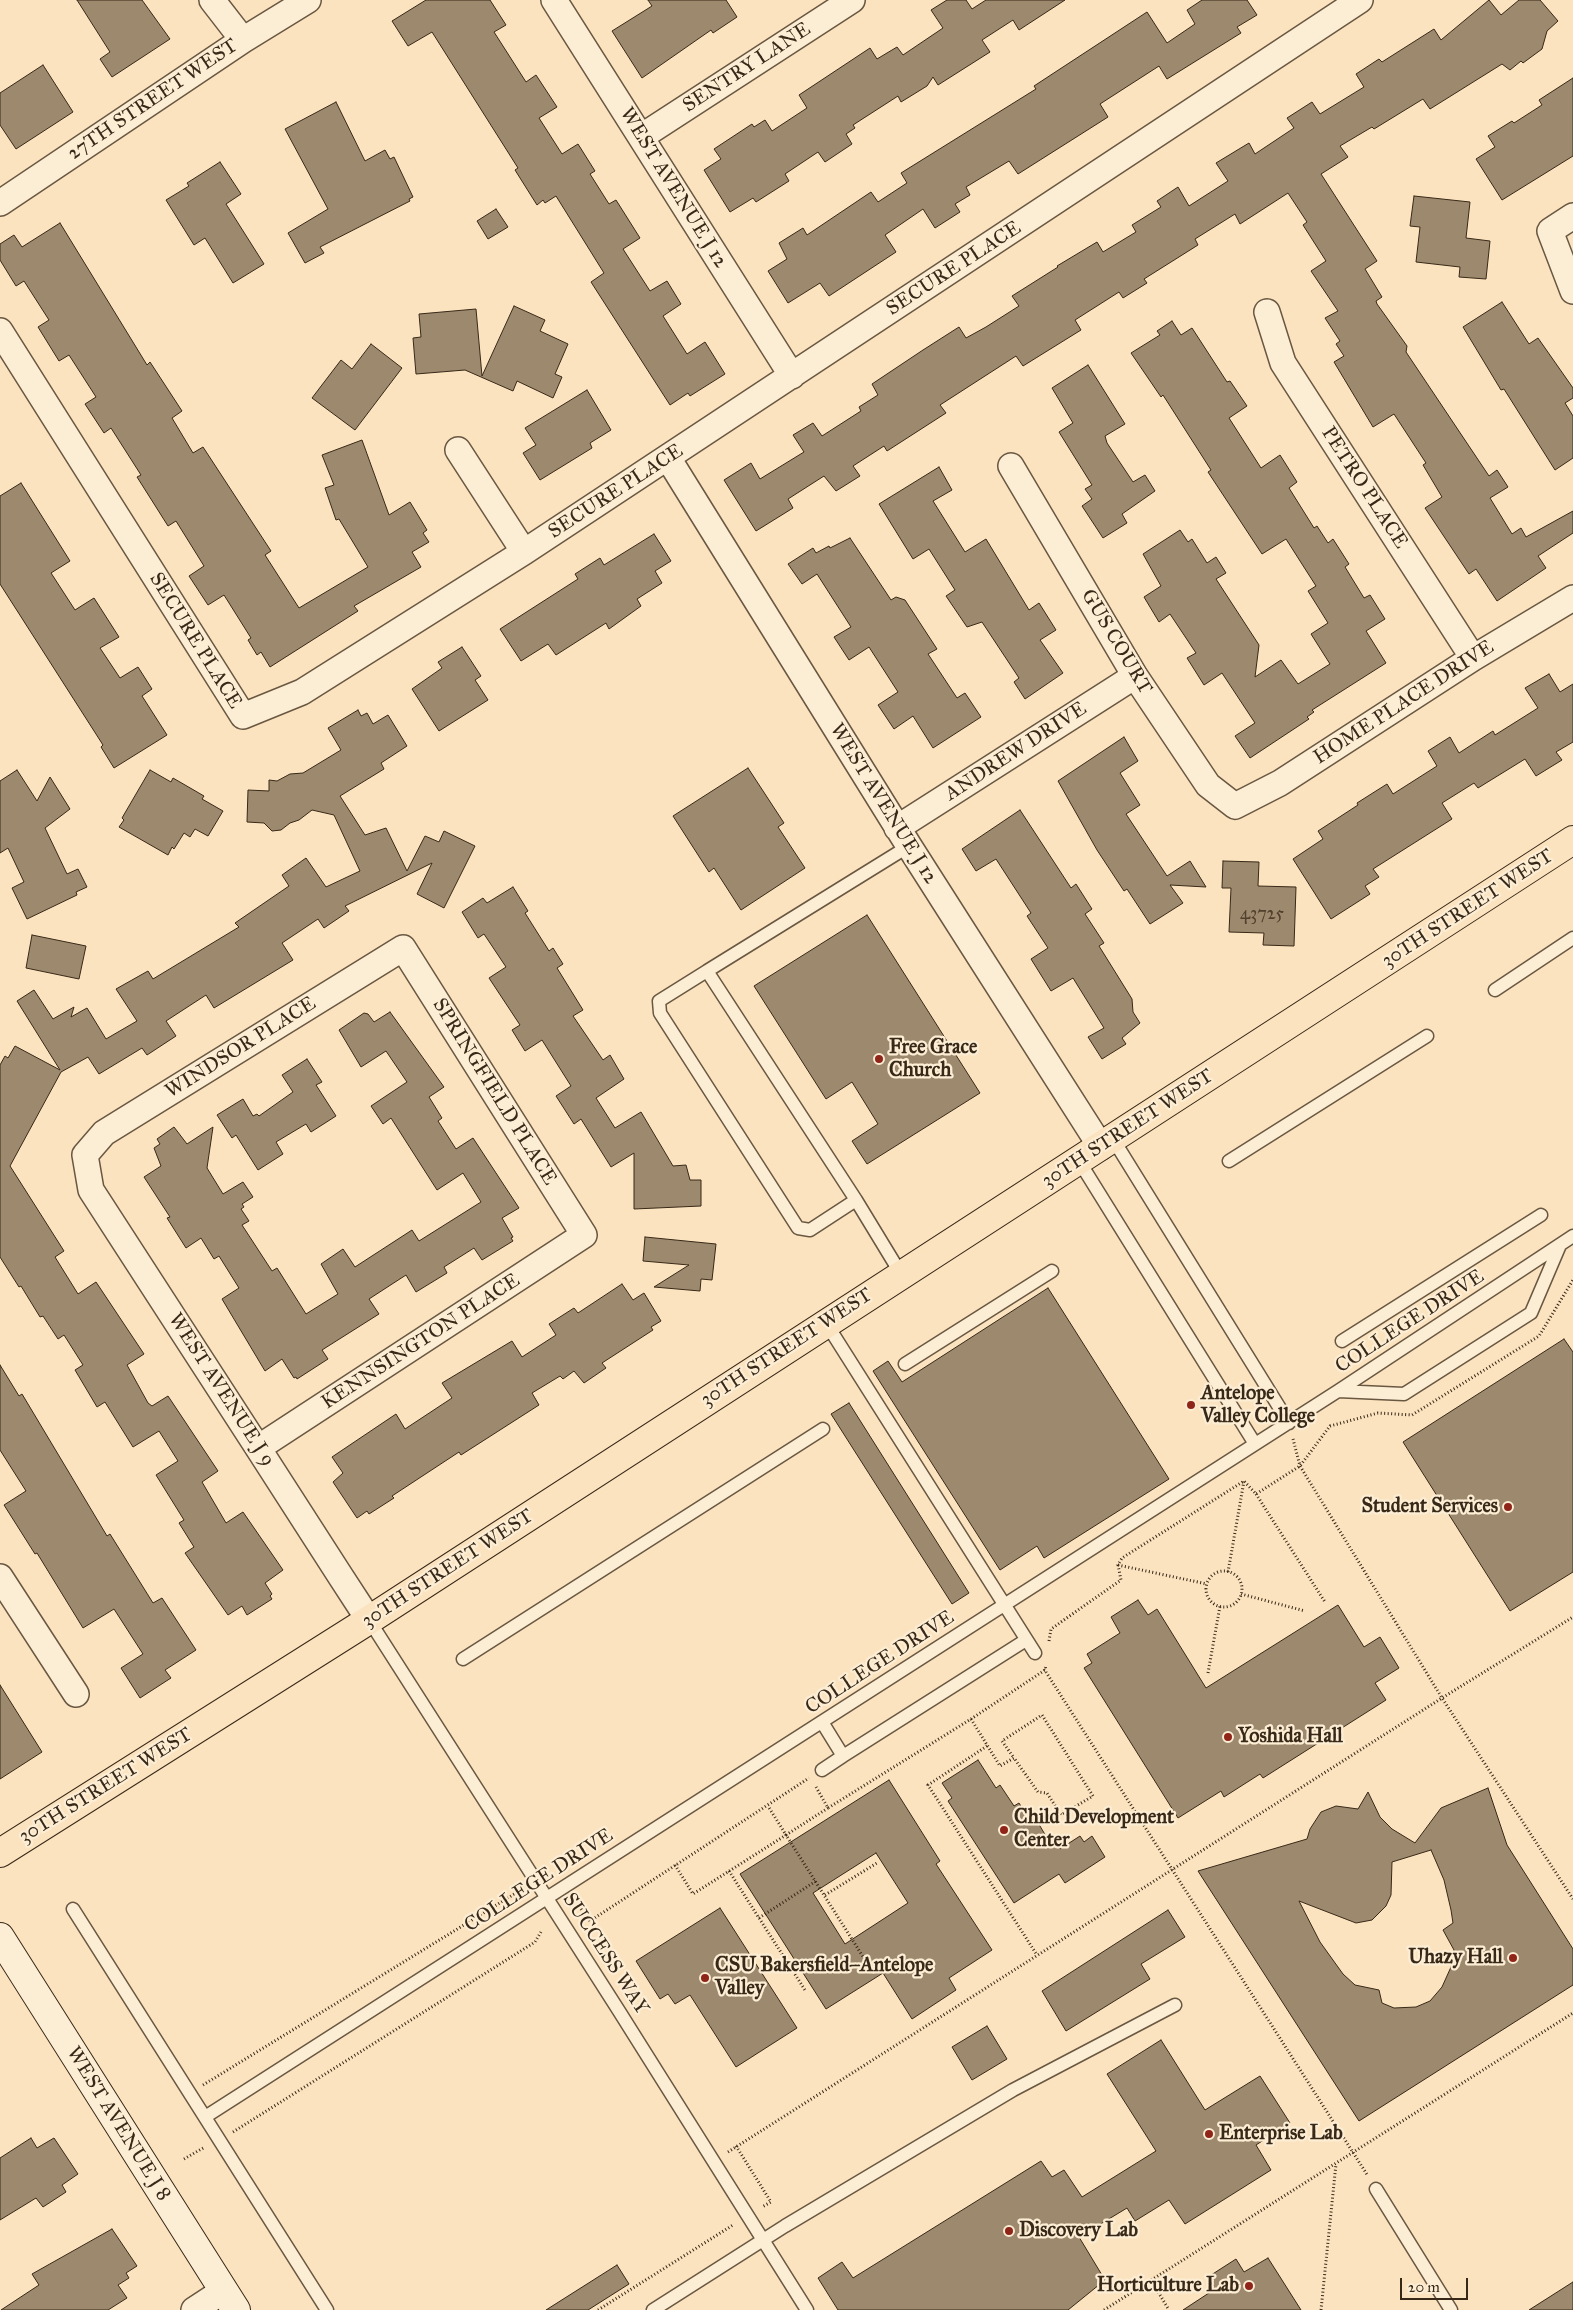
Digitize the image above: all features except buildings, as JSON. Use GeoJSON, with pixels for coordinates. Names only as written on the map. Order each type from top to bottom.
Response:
{"type":"FeatureCollection","features":[{"type":"Feature","properties":{"kind":"main road","name":"30TH STREET WEST"},"geometry":{"type":"LineString","coordinates":[[0,1853],[369,1620],[1573,840]]}},
{"type":"Feature","properties":{"kind":"street"},"geometry":{"type":"LineString","coordinates":[[212,0],[243,40]]}},
{"type":"Feature","properties":{"kind":"street","name":"27TH STREET WEST"},"geometry":{"type":"LineString","coordinates":[[0,203],[243,40],[308,0]]}},
{"type":"Feature","properties":{"kind":"street","name":"WEST AVENUE J 12"},"geometry":{"type":"LineString","coordinates":[[554,0],[642,136],[792,376]]}},
{"type":"Feature","properties":{"kind":"street","name":"SENTRY LANE"},"geometry":{"type":"LineString","coordinates":[[642,136],[852,0]]}},
{"type":"Feature","properties":{"kind":"street","name":"SECURE PLACE"},"geometry":{"type":"LineString","coordinates":[[0,331],[243,716],[302,692],[524,552],[1360,0]]}},
{"type":"Feature","properties":{"kind":"street"},"geometry":{"type":"LineString","coordinates":[[1573,216],[1550,231],[1573,291]]}},
{"type":"Feature","properties":{"kind":"street","name":"PETRO PLACE"},"geometry":{"type":"LineString","coordinates":[[1267,312],[1283,363],[1473,658]]}},
{"type":"Feature","properties":{"kind":"street"},"geometry":{"type":"LineString","coordinates":[[458,450],[524,552]]}},
{"type":"Feature","properties":{"kind":"street","name":"WEST AVENUE J 12"},"geometry":{"type":"LineString","coordinates":[[668,458],[1098,1149]]}},
{"type":"Feature","properties":{"kind":"street","name":"GUS COURT"},"geometry":{"type":"LineString","coordinates":[[1011,466],[1135,676],[1208,785],[1235,806]]}},
{"type":"Feature","properties":{"kind":"street","name":"HOME PLACE DRIVE"},"geometry":{"type":"LineString","coordinates":[[1235,806],[1280,783],[1473,658],[1573,598]]}},
{"type":"Feature","properties":{"kind":"street","name":"ANDREW DRIVE"},"geometry":{"type":"LineString","coordinates":[[903,837],[1135,676]]}},
{"type":"Feature","properties":{"kind":"street","name":"WINDSOR PLACE"},"geometry":{"type":"LineString","coordinates":[[85,1155],[104,1133],[404,948]]}},
{"type":"Feature","properties":{"kind":"street","name":"SPRINGFIELD PLACE"},"geometry":{"type":"LineString","coordinates":[[404,948],[584,1236]]}},
{"type":"Feature","properties":{"kind":"street","name":"WEST AVENUE J 9"},"geometry":{"type":"LineString","coordinates":[[85,1155],[91,1190],[369,1620]]}},
{"type":"Feature","properties":{"kind":"street","name":"KENNSINGTON PLACE"},"geometry":{"type":"LineString","coordinates":[[258,1448],[584,1236]]}},
{"type":"Feature","properties":{"kind":"street"},"geometry":{"type":"LineString","coordinates":[[0,1577],[76,1694]]}},
{"type":"Feature","properties":{"kind":"street","name":"WEST AVENUE J 8"},"geometry":{"type":"LineString","coordinates":[[0,1937],[230,2300]]}},
{"type":"Feature","properties":{"kind":"street"},"geometry":{"type":"LineString","coordinates":[[194,2310],[230,2300]]}},
{"type":"Feature","properties":{"kind":"lane"},"geometry":{"type":"LineString","coordinates":[[856,1200],[810,1230],[798,1228],[660,1013],[660,1001],[903,837]]}},
{"type":"Feature","properties":{"kind":"lane"},"geometry":{"type":"LineString","coordinates":[[1495,990],[1573,938]]}},
{"type":"Feature","properties":{"kind":"lane"},"geometry":{"type":"LineString","coordinates":[[707,971],[856,1200],[901,1274]]}},
{"type":"Feature","properties":{"kind":"lane"},"geometry":{"type":"LineString","coordinates":[[1229,1161],[1427,1036]]}},
{"type":"Feature","properties":{"kind":"lane"},"geometry":{"type":"LineString","coordinates":[[1098,1149],[1288,1423]]}},
{"type":"Feature","properties":{"kind":"lane"},"geometry":{"type":"LineString","coordinates":[[1098,1149],[1255,1444]]}},
{"type":"Feature","properties":{"kind":"lane"},"geometry":{"type":"LineString","coordinates":[[1342,1341],[1541,1215]]}},
{"type":"Feature","properties":{"kind":"lane","name":"COLLEGE DRIVE"},"geometry":{"type":"LineString","coordinates":[[205,2117],[548,1899],[1338,1391],[1573,1236]]}},
{"type":"Feature","properties":{"kind":"lane"},"geometry":{"type":"LineString","coordinates":[[1338,1391],[1404,1394],[1531,1313],[1560,1244]]}},
{"type":"Feature","properties":{"kind":"lane"},"geometry":{"type":"LineString","coordinates":[[905,1364],[1052,1271]]}},
{"type":"Feature","properties":{"kind":"lane"},"geometry":{"type":"LineString","coordinates":[[826,1323],[1035,1653]]}},
{"type":"Feature","properties":{"kind":"lane"},"geometry":{"type":"LineString","coordinates":[[463,1659],[823,1429]]}},
{"type":"Feature","properties":{"kind":"lane","name":"SUCCESS WAY"},"geometry":{"type":"LineString","coordinates":[[369,1620],[548,1899],[807,2310]]}},
{"type":"Feature","properties":{"kind":"lane"},"geometry":{"type":"LineString","coordinates":[[822,1770],[1026,1640]]}},
{"type":"Feature","properties":{"kind":"lane"},"geometry":{"type":"LineString","coordinates":[[822,1722],[843,1756]]}},
{"type":"Feature","properties":{"kind":"lane"},"geometry":{"type":"LineString","coordinates":[[73,1909],[326,2310]]}},
{"type":"Feature","properties":{"kind":"lane"},"geometry":{"type":"LineString","coordinates":[[653,2310],[762,2241],[1013,2090],[1175,2005]]}},
{"type":"Feature","properties":{"kind":"lane"},"geometry":{"type":"LineString","coordinates":[[1376,2189],[1452,2310]]}},
{"type":"Feature","properties":{"kind":"path"},"geometry":{"type":"LineString","coordinates":[[1256,1494],[1300,1466],[1330,1426],[1378,1413],[1412,1415],[1539,1336],[1573,1280]]}},
{"type":"Feature","properties":{"kind":"path"},"geometry":{"type":"LineString","coordinates":[[1288,1423],[1300,1466],[1442,1698],[1573,1899]]}},
{"type":"Feature","properties":{"kind":"path"},"geometry":{"type":"LineString","coordinates":[[1244,1481],[1256,1494],[1325,1602]]}},
{"type":"Feature","properties":{"kind":"path"},"geometry":{"type":"LineString","coordinates":[[1049,1645],[1051,1629],[1121,1580],[1118,1565],[1122,1558],[1244,1481]]}},
{"type":"Feature","properties":{"kind":"path"},"geometry":{"type":"LineString","coordinates":[[1228,1572],[1244,1481]]}},
{"type":"Feature","properties":{"kind":"path"},"geometry":{"type":"LineString","coordinates":[[1118,1565],[1207,1584]]}},
{"type":"Feature","properties":{"kind":"path"},"geometry":{"type":"LineString","coordinates":[[1228,1572],[1234,1574],[1241,1583],[1241,1594],[1234,1604],[1220,1606],[1212,1602],[1208,1597],[1207,1584],[1212,1575],[1228,1572]]}},
{"type":"Feature","properties":{"kind":"path"},"geometry":{"type":"LineString","coordinates":[[1241,1594],[1305,1611]]}},
{"type":"Feature","properties":{"kind":"path"},"geometry":{"type":"LineString","coordinates":[[1208,1673],[1220,1606]]}},
{"type":"Feature","properties":{"kind":"path"},"geometry":{"type":"LineString","coordinates":[[714,2163],[736,2146],[1442,1698],[1573,1618]]}},
{"type":"Feature","properties":{"kind":"path"},"geometry":{"type":"LineString","coordinates":[[1035,1653],[1171,1870],[1376,2189]]}},
{"type":"Feature","properties":{"kind":"path"},"geometry":{"type":"LineString","coordinates":[[675,1865],[692,1894],[971,1719],[1045,1670],[1046,1662]]}},
{"type":"Feature","properties":{"kind":"path"},"geometry":{"type":"LineString","coordinates":[[1042,1715],[1093,1796],[1061,1815],[1047,1793],[1038,1792],[1014,1758],[1002,1741],[1042,1715]]}},
{"type":"Feature","properties":{"kind":"path"},"geometry":{"type":"LineString","coordinates":[[971,1719],[1000,1766],[1014,1758]]}},
{"type":"Feature","properties":{"kind":"path"},"geometry":{"type":"LineString","coordinates":[[987,1746],[928,1784],[1037,1955]]}},
{"type":"Feature","properties":{"kind":"path"},"geometry":{"type":"LineString","coordinates":[[579,1906],[590,1921],[810,1777],[828,1808]]}},
{"type":"Feature","properties":{"kind":"path"},"geometry":{"type":"LineString","coordinates":[[768,1806],[867,1963]]}},
{"type":"Feature","properties":{"kind":"path"},"geometry":{"type":"LineString","coordinates":[[825,1896],[877,1864]]}},
{"type":"Feature","properties":{"kind":"path"},"geometry":{"type":"LineString","coordinates":[[729,1871],[805,1990]]}},
{"type":"Feature","properties":{"kind":"path"},"geometry":{"type":"LineString","coordinates":[[759,1918],[816,1881]]}},
{"type":"Feature","properties":{"kind":"path"},"geometry":{"type":"LineString","coordinates":[[190,2093],[516,1893]]}},
{"type":"Feature","properties":{"kind":"path"},"geometry":{"type":"LineString","coordinates":[[184,2159],[244,2126],[535,1942],[541,1932]]}},
{"type":"Feature","properties":{"kind":"path"},"geometry":{"type":"LineString","coordinates":[[1104,2310],[1573,2013]]}},
{"type":"Feature","properties":{"kind":"path"},"geometry":{"type":"LineString","coordinates":[[598,2310],[771,2202],[736,2146]]}},
{"type":"Feature","properties":{"kind":"path"},"geometry":{"type":"LineString","coordinates":[[1321,2310],[1336,2163]]}},
{"type":"Feature","properties":{"kind":"path"},"geometry":{"type":"LineString","coordinates":[[1151,2280],[1169,2310]]}},
{"type":"Feature","properties":{"kind":"place","name":"Free Grace Church"},"geometry":{"type":"Point","coordinates":[879,1059]}},
{"type":"Feature","properties":{"kind":"place","name":"Antelope Valley College"},"geometry":{"type":"Point","coordinates":[1191,1405]}},
{"type":"Feature","properties":{"kind":"place","name":"Student Services"},"geometry":{"type":"Point","coordinates":[1508,1507]}},
{"type":"Feature","properties":{"kind":"place","name":"Yoshida Hall"},"geometry":{"type":"Point","coordinates":[1228,1737]}},
{"type":"Feature","properties":{"kind":"place","name":"Child Development Center"},"geometry":{"type":"Point","coordinates":[1004,1830]}},
{"type":"Feature","properties":{"kind":"place","name":"Uhazy Hall"},"geometry":{"type":"Point","coordinates":[1513,1958]}},
{"type":"Feature","properties":{"kind":"place","name":"CSU Bakersfield–Antelope Valley"},"geometry":{"type":"Point","coordinates":[705,1978]}},
{"type":"Feature","properties":{"kind":"place","name":"Enterprise Lab"},"geometry":{"type":"Point","coordinates":[1209,2134]}},
{"type":"Feature","properties":{"kind":"place","name":"Discovery Lab"},"geometry":{"type":"Point","coordinates":[1009,2231]}},
{"type":"Feature","properties":{"kind":"place","name":"Horticulture Lab"},"geometry":{"type":"Point","coordinates":[1249,2286]}}]}
